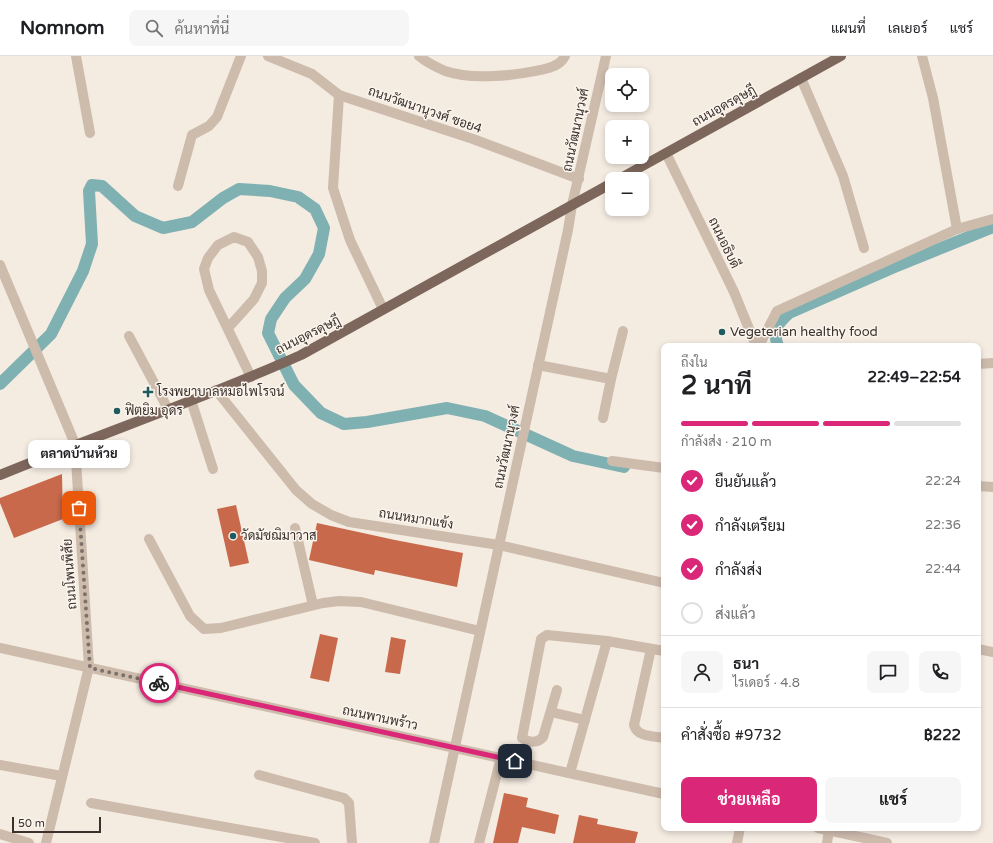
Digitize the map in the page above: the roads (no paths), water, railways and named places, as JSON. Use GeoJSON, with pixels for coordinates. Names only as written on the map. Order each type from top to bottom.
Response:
{"type":"FeatureCollection","features":[{"type":"Feature","properties":{"kind":"main road","name":"ถนนอุดรดุษฎี"},"geometry":{"type":"LineString","coordinates":[[632,172],[841,56]]}},
{"type":"Feature","properties":{"kind":"main road","name":"ถนนอุดรดุษฎี"},"geometry":{"type":"LineString","coordinates":[[0,475],[75,444],[251,377],[301,355],[605,187]]}},
{"type":"Feature","properties":{"kind":"street"},"geometry":{"type":"LineString","coordinates":[[76,56],[90,133]]}},
{"type":"Feature","properties":{"kind":"street"},"geometry":{"type":"LineString","coordinates":[[178,186],[192,135],[209,126],[217,117],[241,56]]}},
{"type":"Feature","properties":{"kind":"street","name":"ถนนวัฒนานุวงศ์ ซอย4"},"geometry":{"type":"LineString","coordinates":[[268,56],[312,74],[339,95],[473,140],[579,179]]}},
{"type":"Feature","properties":{"kind":"street"},"geometry":{"type":"LineString","coordinates":[[419,56],[445,71],[463,75],[495,76],[542,70],[555,66],[562,61],[565,56]]}},
{"type":"Feature","properties":{"kind":"street","name":"ถนนวัฒนานุวงศ์"},"geometry":{"type":"LineString","coordinates":[[434,843],[572,205],[606,56]]}},
{"type":"Feature","properties":{"kind":"street"},"geometry":{"type":"LineString","coordinates":[[922,56],[933,98],[957,229]]}},
{"type":"Feature","properties":{"kind":"street"},"geometry":{"type":"LineString","coordinates":[[801,78],[843,176],[864,248]]}},
{"type":"Feature","properties":{"kind":"street"},"geometry":{"type":"LineString","coordinates":[[339,95],[333,188],[350,240],[383,310]]}},
{"type":"Feature","properties":{"kind":"street","name":"ถนนอธิบดี"},"geometry":{"type":"LineString","coordinates":[[666,153],[734,292],[755,343]]}},
{"type":"Feature","properties":{"kind":"street"},"geometry":{"type":"LineString","coordinates":[[761,343],[777,311],[957,229],[993,219]]}},
{"type":"Feature","properties":{"kind":"street"},"geometry":{"type":"LineString","coordinates":[[228,328],[254,299],[262,282],[262,271],[258,257],[248,242],[234,237],[218,245],[208,258],[204,269],[208,290],[251,377]]}},
{"type":"Feature","properties":{"kind":"street","name":"ถนนโพนพิสัย"},"geometry":{"type":"LineString","coordinates":[[0,265],[75,444],[90,668],[46,843]]}},
{"type":"Feature","properties":{"kind":"street"},"geometry":{"type":"LineString","coordinates":[[602,418],[624,331]]}},
{"type":"Feature","properties":{"kind":"street"},"geometry":{"type":"LineString","coordinates":[[129,336],[168,409]]}},
{"type":"Feature","properties":{"kind":"street"},"geometry":{"type":"LineString","coordinates":[[981,364],[993,363]]}},
{"type":"Feature","properties":{"kind":"street"},"geometry":{"type":"LineString","coordinates":[[538,364],[611,379]]}},
{"type":"Feature","properties":{"kind":"street","name":"ถนนหมากแข้ง"},"geometry":{"type":"LineString","coordinates":[[216,390],[296,490],[312,504],[331,515],[349,522],[499,546],[661,582]]}},
{"type":"Feature","properties":{"kind":"street"},"geometry":{"type":"LineString","coordinates":[[191,400],[213,469]]}},
{"type":"Feature","properties":{"kind":"street"},"geometry":{"type":"LineString","coordinates":[[612,461],[661,468]]}},
{"type":"Feature","properties":{"kind":"street"},"geometry":{"type":"LineString","coordinates":[[981,486],[993,487]]}},
{"type":"Feature","properties":{"kind":"street"},"geometry":{"type":"LineString","coordinates":[[295,528],[312,605]]}},
{"type":"Feature","properties":{"kind":"street"},"geometry":{"type":"LineString","coordinates":[[149,539],[190,616],[204,629],[221,628],[312,605],[339,601],[361,602],[480,630]]}},
{"type":"Feature","properties":{"kind":"street"},"geometry":{"type":"LineString","coordinates":[[557,690],[543,736],[540,741],[536,742],[522,738],[541,639],[543,636],[547,635],[606,641],[661,651]]}},
{"type":"Feature","properties":{"kind":"street"},"geometry":{"type":"LineString","coordinates":[[570,773],[606,641]]}},
{"type":"Feature","properties":{"kind":"street","name":"ถนนพานพร้าว"},"geometry":{"type":"LineString","coordinates":[[0,648],[661,793]]}},
{"type":"Feature","properties":{"kind":"street"},"geometry":{"type":"LineString","coordinates":[[651,649],[634,725],[639,734],[661,738]]}},
{"type":"Feature","properties":{"kind":"street"},"geometry":{"type":"LineString","coordinates":[[981,650],[993,652]]}},
{"type":"Feature","properties":{"kind":"street"},"geometry":{"type":"LineString","coordinates":[[551,712],[585,720]]}},
{"type":"Feature","properties":{"kind":"street"},"geometry":{"type":"LineString","coordinates":[[479,843],[501,758]]}},
{"type":"Feature","properties":{"kind":"street"},"geometry":{"type":"LineString","coordinates":[[0,765],[62,776]]}},
{"type":"Feature","properties":{"kind":"street"},"geometry":{"type":"LineString","coordinates":[[259,775],[347,800],[349,803],[352,843]]}},
{"type":"Feature","properties":{"kind":"street"},"geometry":{"type":"LineString","coordinates":[[91,803],[316,843]]}},
{"type":"Feature","properties":{"kind":"street"},"geometry":{"type":"LineString","coordinates":[[737,843],[739,831]]}},
{"type":"Feature","properties":{"kind":"street"},"geometry":{"type":"LineString","coordinates":[[827,843],[829,831]]}},
{"type":"Feature","properties":{"kind":"street"},"geometry":{"type":"LineString","coordinates":[[832,831],[866,841],[886,843]]}},
{"type":"Feature","properties":{"kind":"street"},"geometry":{"type":"LineString","coordinates":[[0,834],[29,843]]}},
{"type":"Feature","properties":{"kind":"waterway"},"geometry":{"type":"LineString","coordinates":[[0,384],[51,334],[83,271],[92,244],[89,191],[92,185],[102,186],[135,216],[163,228],[192,222],[223,198],[239,189],[270,191],[298,197],[315,209],[324,228],[319,254],[305,279],[285,298],[271,319],[268,333],[294,385],[321,413],[344,424],[367,422],[447,408],[485,416],[573,456],[624,467]]}},
{"type":"Feature","properties":{"kind":"waterway"},"geometry":{"type":"LineString","coordinates":[[777,343],[777,328],[781,321],[789,313],[892,268],[993,227]]}},
{"type":"Feature","properties":{"kind":"place","name":"Vegeterian healthy food"},"geometry":{"type":"Point","coordinates":[722,332]}},
{"type":"Feature","properties":{"kind":"place","name":"โรงพยาบาลหมอไพโรจน์"},"geometry":{"type":"Point","coordinates":[148,392]}},
{"type":"Feature","properties":{"kind":"place","name":"ฟิตยิม อุดร"},"geometry":{"type":"Point","coordinates":[117,411]}},
{"type":"Feature","properties":{"kind":"place","name":"ตลาดบ้านห้วย"},"geometry":{"type":"Point","coordinates":[79,508]}},
{"type":"Feature","properties":{"kind":"place","name":"วัดมัชฌิมาวาส"},"geometry":{"type":"Point","coordinates":[233,536]}}]}
